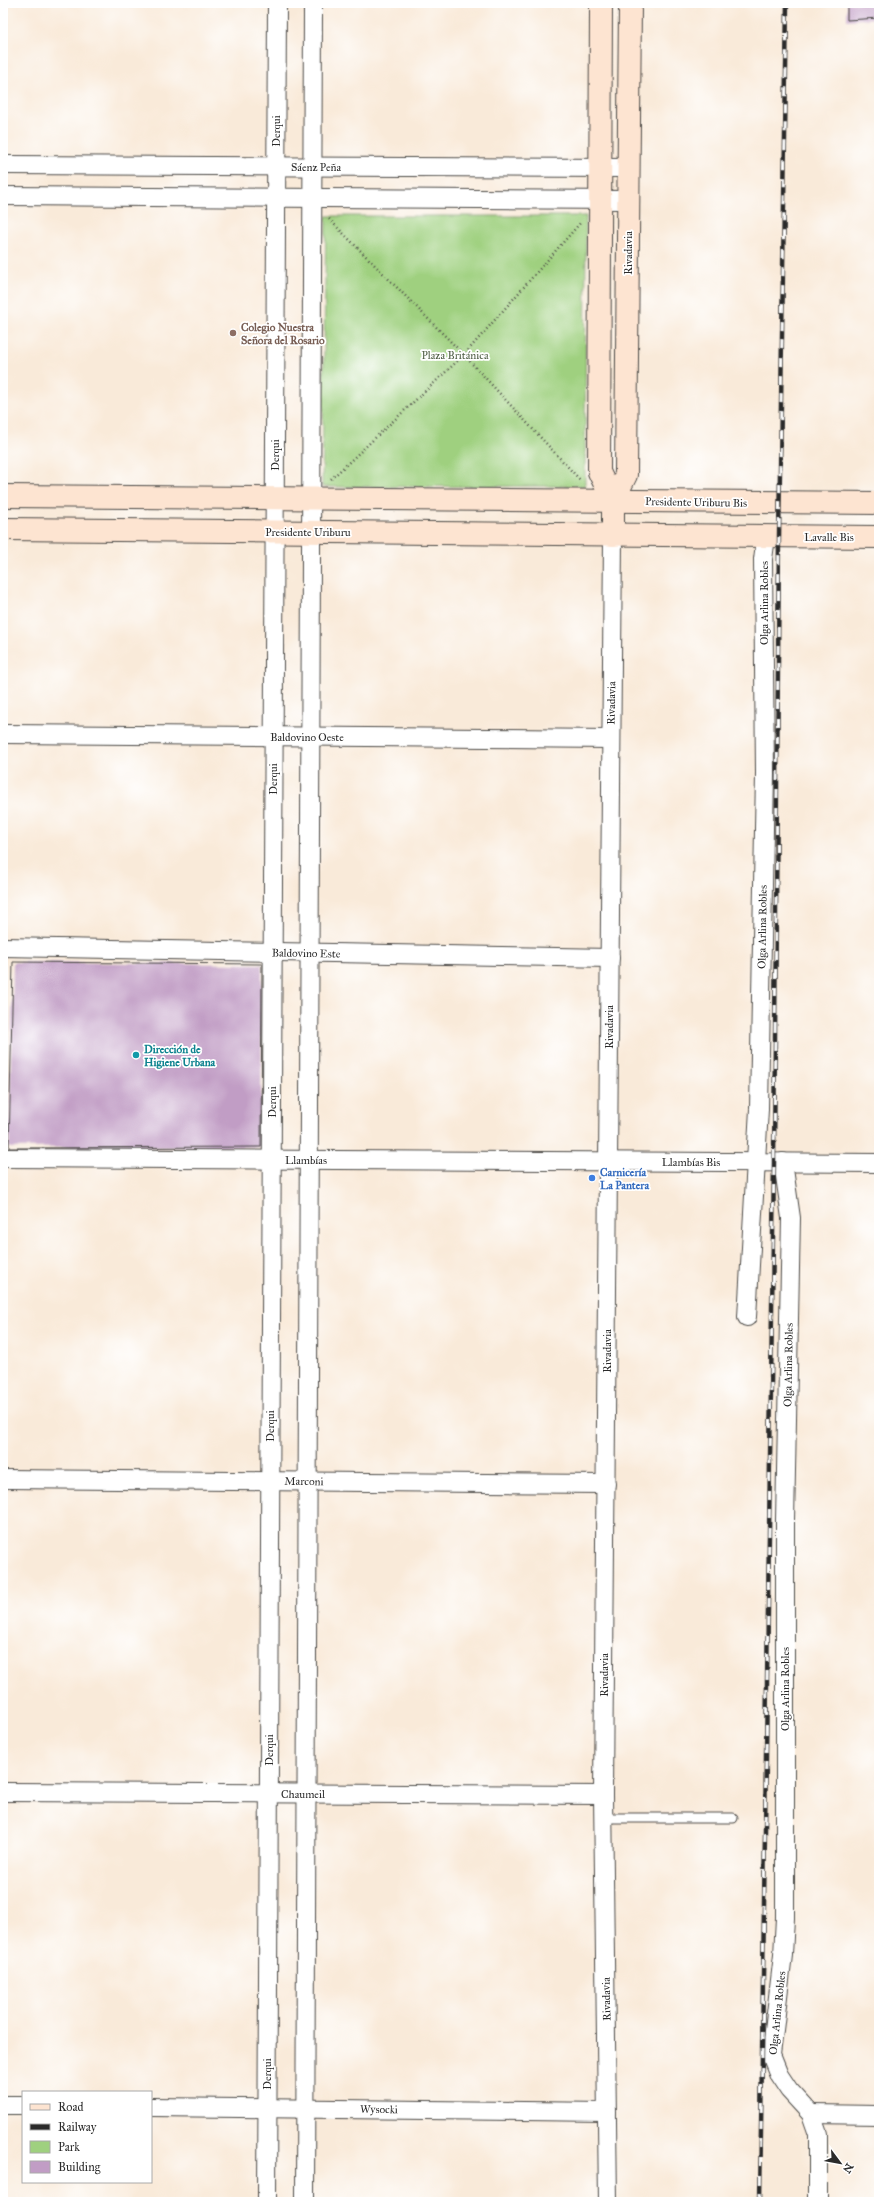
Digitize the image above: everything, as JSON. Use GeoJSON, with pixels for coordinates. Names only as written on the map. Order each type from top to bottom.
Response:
{"type":"FeatureCollection","features":[{"type":"Feature","properties":{"kind":"street","name":"Derqui"},"geometry":{"type":"LineString","coordinates":[[267,2202],[277,3]]}},
{"type":"Feature","properties":{"kind":"street"},"geometry":{"type":"LineString","coordinates":[[305,2202],[313,3]]}},
{"type":"Feature","properties":{"kind":"street","name":"Rivadavia"},"geometry":{"type":"LineString","coordinates":[[601,3],[599,472],[613,501],[603,1795],[608,2202]]}},
{"type":"Feature","properties":{"kind":"street","name":"Rivadavia"},"geometry":{"type":"LineString","coordinates":[[613,501],[626,475],[630,3]]}},
{"type":"Feature","properties":{"kind":"street","name":"Sáenz Peña"},"geometry":{"type":"LineString","coordinates":[[3,165],[628,168]]}},
{"type":"Feature","properties":{"kind":"street"},"geometry":{"type":"LineString","coordinates":[[3,196],[628,200]]}},
{"type":"Feature","properties":{"kind":"street"},"geometry":{"type":"LineString","coordinates":[[3,496],[613,501]]}},
{"type":"Feature","properties":{"kind":"street","name":"Presidente Uriburu Bis"},"geometry":{"type":"LineString","coordinates":[[613,501],[879,503]]}},
{"type":"Feature","properties":{"kind":"street","name":"Presidente Uriburu"},"geometry":{"type":"LineString","coordinates":[[3,530],[613,534]]}},
{"type":"Feature","properties":{"kind":"street"},"geometry":{"type":"LineString","coordinates":[[613,534],[772,537]]}},
{"type":"Feature","properties":{"kind":"street","name":"Lavalle Bis"},"geometry":{"type":"LineString","coordinates":[[772,537],[879,537]]}},
{"type":"Feature","properties":{"kind":"street","name":"Olga Arlina Robles"},"geometry":{"type":"LineString","coordinates":[[747,1317],[756,1163],[765,773],[763,559],[772,537]]}},
{"type":"Feature","properties":{"kind":"street","name":"Baldovino Oeste"},"geometry":{"type":"LineString","coordinates":[[3,734],[611,739]]}},
{"type":"Feature","properties":{"kind":"street","name":"Baldovino Este"},"geometry":{"type":"LineString","coordinates":[[3,947],[610,958]]}},
{"type":"Feature","properties":{"kind":"street","name":"Llambías"},"geometry":{"type":"LineString","coordinates":[[3,1158],[608,1162]]}},
{"type":"Feature","properties":{"kind":"street","name":"Llambías Bis"},"geometry":{"type":"LineString","coordinates":[[608,1162],[879,1163]]}},
{"type":"Feature","properties":{"kind":"street","name":"Olga Arlina Robles"},"geometry":{"type":"LineString","coordinates":[[779,1162],[791,1218],[785,1521],[785,1918],[783,1955],[771,2055],[779,2075],[789,2090],[811,2114],[818,2134],[818,2202]]}},
{"type":"Feature","properties":{"kind":"street","name":"Marconi"},"geometry":{"type":"LineString","coordinates":[[3,1479],[606,1484]]}},
{"type":"Feature","properties":{"kind":"street","name":"Chaumeil"},"geometry":{"type":"LineString","coordinates":[[3,1792],[603,1795]]}},
{"type":"Feature","properties":{"kind":"street"},"geometry":{"type":"LineString","coordinates":[[3,2105],[22,2105]]}},
{"type":"Feature","properties":{"kind":"street","name":"Wysocki"},"geometry":{"type":"LineString","coordinates":[[152,2107],[607,2112]]}},
{"type":"Feature","properties":{"kind":"street"},"geometry":{"type":"LineString","coordinates":[[811,2114],[879,2115]]}},
{"type":"Feature","properties":{"kind":"lane"},"geometry":{"type":"LineString","coordinates":[[603,1818],[733,1818]]}},
{"type":"Feature","properties":{"kind":"path"},"geometry":{"type":"LineString","coordinates":[[326,216],[464,355],[585,486]]}},
{"type":"Feature","properties":{"kind":"path"},"geometry":{"type":"LineString","coordinates":[[328,482],[464,355],[586,216]]}},
{"type":"Feature","properties":{"kind":"green space","name":"Plaza Británica"},"geometry":{"type":"Polygon","coordinates":[[[326,216],[586,216],[585,486],[322,487],[326,216]]]}},
{"type":"Feature","properties":{"kind":"building"},"geometry":{"type":"Polygon","coordinates":[[[847,3],[879,3],[879,18],[847,20],[847,3]]]}},
{"type":"Feature","properties":{"kind":"building","name":"Dirección de Higiene Urbana"},"geometry":{"type":"Polygon","coordinates":[[[13,962],[262,964],[261,1147],[9,1148],[13,962]]]}},
{"type":"Feature","properties":{"kind":"railway"},"geometry":{"type":"LineString","coordinates":[[760,2202],[774,1162],[779,537],[787,3]]}},
{"type":"Feature","properties":{"kind":"place","name":"Colegio Nuestra Señora del Rosario"},"geometry":{"type":"Point","coordinates":[233,333]}},
{"type":"Feature","properties":{"kind":"place","name":"Dirección de Higiene Urbana"},"geometry":{"type":"Point","coordinates":[136,1055]}},
{"type":"Feature","properties":{"kind":"place","name":"Carnicería La Pantera"},"geometry":{"type":"Point","coordinates":[592,1178]}}]}
